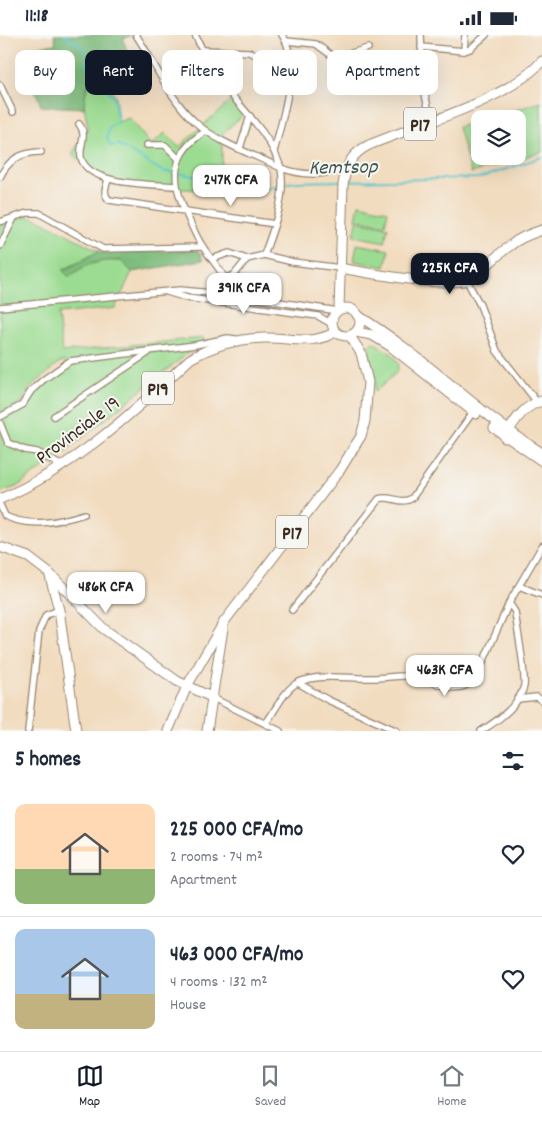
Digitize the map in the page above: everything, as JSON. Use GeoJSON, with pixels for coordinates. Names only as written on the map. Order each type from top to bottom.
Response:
{"type":"FeatureCollection","features":[{"type":"Feature","properties":{"kind":"main road","name":"P17"},"geometry":{"type":"LineString","coordinates":[[345,176],[358,151],[477,103],[509,86],[542,61]]}},
{"type":"Feature","properties":{"kind":"main road"},"geometry":{"type":"LineString","coordinates":[[345,176],[338,310],[333,317],[334,328],[342,336],[353,334],[378,338],[413,360],[507,435],[542,453]]}},
{"type":"Feature","properties":{"kind":"main road"},"geometry":{"type":"LineString","coordinates":[[340,268],[429,281],[452,283],[467,281],[514,242],[542,230]]}},
{"type":"Feature","properties":{"kind":"main road"},"geometry":{"type":"LineString","coordinates":[[338,310],[350,309],[385,333],[413,360],[473,411],[542,461]]}},
{"type":"Feature","properties":{"kind":"main road"},"geometry":{"type":"LineString","coordinates":[[353,334],[359,323],[357,315]]}},
{"type":"Feature","properties":{"kind":"main road","name":"Provinciale 19"},"geometry":{"type":"LineString","coordinates":[[0,499],[62,466],[134,409],[190,359],[212,348],[242,340],[265,338],[316,341],[334,328]]}},
{"type":"Feature","properties":{"kind":"main road","name":"P17"},"geometry":{"type":"LineString","coordinates":[[207,731],[224,621],[340,470],[361,436],[365,421],[368,382],[361,353],[353,334]]}},
{"type":"Feature","properties":{"kind":"main road"},"geometry":{"type":"LineString","coordinates":[[507,435],[517,418],[540,401]]}},
{"type":"Feature","properties":{"kind":"main road"},"geometry":{"type":"LineString","coordinates":[[0,547],[28,557],[49,573],[104,629],[187,686],[211,697]]}},
{"type":"Feature","properties":{"kind":"main road"},"geometry":{"type":"LineString","coordinates":[[49,573],[59,610],[76,731]]}},
{"type":"Feature","properties":{"kind":"main road"},"geometry":{"type":"LineString","coordinates":[[168,731],[187,686],[224,621]]}},
{"type":"Feature","properties":{"kind":"street"},"geometry":{"type":"LineString","coordinates":[[136,35],[179,104],[193,121],[206,131],[282,168],[310,174],[335,172],[345,176]]}},
{"type":"Feature","properties":{"kind":"street"},"geometry":{"type":"LineString","coordinates":[[195,35],[203,50]]}},
{"type":"Feature","properties":{"kind":"street"},"geometry":{"type":"LineString","coordinates":[[282,35],[286,41],[287,50]]}},
{"type":"Feature","properties":{"kind":"street"},"geometry":{"type":"LineString","coordinates":[[421,35],[421,50]]}},
{"type":"Feature","properties":{"kind":"street"},"geometry":{"type":"LineString","coordinates":[[464,51],[465,35]]}},
{"type":"Feature","properties":{"kind":"street"},"geometry":{"type":"LineString","coordinates":[[421,47],[464,51],[470,49],[486,35]]}},
{"type":"Feature","properties":{"kind":"street"},"geometry":{"type":"LineString","coordinates":[[286,41],[316,44],[335,59],[368,48]]}},
{"type":"Feature","properties":{"kind":"street"},"geometry":{"type":"LineString","coordinates":[[0,85],[13,112]]}},
{"type":"Feature","properties":{"kind":"street"},"geometry":{"type":"LineString","coordinates":[[233,95],[262,128],[275,148],[282,168],[283,183],[276,223],[264,255]]}},
{"type":"Feature","properties":{"kind":"street"},"geometry":{"type":"LineString","coordinates":[[275,148],[289,95]]}},
{"type":"Feature","properties":{"kind":"street"},"geometry":{"type":"LineString","coordinates":[[425,95],[431,120]]}},
{"type":"Feature","properties":{"kind":"street"},"geometry":{"type":"LineString","coordinates":[[240,148],[250,116]]}},
{"type":"Feature","properties":{"kind":"street"},"geometry":{"type":"LineString","coordinates":[[79,124],[84,131],[81,159],[86,167],[108,180],[176,187]]}},
{"type":"Feature","properties":{"kind":"street"},"geometry":{"type":"LineString","coordinates":[[206,131],[193,139],[178,158],[176,187],[184,210],[202,247],[226,279],[233,295],[233,303]]}},
{"type":"Feature","properties":{"kind":"street"},"geometry":{"type":"LineString","coordinates":[[147,145],[165,145],[178,158]]}},
{"type":"Feature","properties":{"kind":"street"},"geometry":{"type":"LineString","coordinates":[[0,177],[7,165],[15,159],[32,152],[41,153]]}},
{"type":"Feature","properties":{"kind":"street"},"geometry":{"type":"LineString","coordinates":[[108,180],[105,196],[110,201],[276,223]]}},
{"type":"Feature","properties":{"kind":"street"},"geometry":{"type":"LineString","coordinates":[[0,222],[27,213],[39,213],[103,249],[202,247]]}},
{"type":"Feature","properties":{"kind":"street"},"geometry":{"type":"LineString","coordinates":[[0,246],[14,218]]}},
{"type":"Feature","properties":{"kind":"street"},"geometry":{"type":"LineString","coordinates":[[212,259],[229,253],[246,259],[264,255],[293,262],[340,268]]}},
{"type":"Feature","properties":{"kind":"street"},"geometry":{"type":"LineString","coordinates":[[226,279],[234,275],[246,259]]}},
{"type":"Feature","properties":{"kind":"street"},"geometry":{"type":"LineString","coordinates":[[467,281],[480,305],[498,351],[540,401]]}},
{"type":"Feature","properties":{"kind":"street"},"geometry":{"type":"LineString","coordinates":[[0,307],[180,290],[233,295],[338,310]]}},
{"type":"Feature","properties":{"kind":"street"},"geometry":{"type":"LineString","coordinates":[[166,292],[187,298],[318,316],[334,328]]}},
{"type":"Feature","properties":{"kind":"street"},"geometry":{"type":"LineString","coordinates":[[0,417],[22,405],[37,385],[70,361],[150,352],[228,338],[242,340]]}},
{"type":"Feature","properties":{"kind":"street"},"geometry":{"type":"LineString","coordinates":[[54,416],[150,352]]}},
{"type":"Feature","properties":{"kind":"street"},"geometry":{"type":"LineString","coordinates":[[292,610],[379,499],[385,497],[404,501],[412,498],[473,411]]}},
{"type":"Feature","properties":{"kind":"street"},"geometry":{"type":"LineString","coordinates":[[0,423],[8,443],[25,450],[38,452],[62,466]]}},
{"type":"Feature","properties":{"kind":"street"},"geometry":{"type":"LineString","coordinates":[[0,505],[5,516],[16,522],[57,522],[84,514]]}},
{"type":"Feature","properties":{"kind":"street"},"geometry":{"type":"LineString","coordinates":[[266,723],[291,688],[298,683],[316,678],[374,679],[401,675],[416,677],[457,689],[473,679],[481,667],[509,603],[542,546]]}},
{"type":"Feature","properties":{"kind":"street"},"geometry":{"type":"LineString","coordinates":[[519,586],[542,595]]}},
{"type":"Feature","properties":{"kind":"street"},"geometry":{"type":"LineString","coordinates":[[481,731],[504,715],[517,699],[524,686],[515,612],[509,603]]}},
{"type":"Feature","properties":{"kind":"street"},"geometry":{"type":"LineString","coordinates":[[28,731],[39,631],[46,615],[59,610]]}},
{"type":"Feature","properties":{"kind":"street"},"geometry":{"type":"LineString","coordinates":[[298,683],[328,700],[397,731]]}},
{"type":"Feature","properties":{"kind":"street"},"geometry":{"type":"LineString","coordinates":[[211,697],[280,731]]}},
{"type":"Feature","properties":{"kind":"street"},"geometry":{"type":"LineString","coordinates":[[517,699],[537,697],[542,701]]}},
{"type":"Feature","properties":{"kind":"green space"},"geometry":{"type":"Polygon","coordinates":[[[54,35],[132,35],[123,39],[127,50],[85,50],[84,108],[41,106],[37,95],[75,95],[75,50],[30,50],[30,48],[56,44],[54,35]]]}},
{"type":"Feature","properties":{"kind":"green space"},"geometry":{"type":"Polygon","coordinates":[[[85,94],[115,95],[118,122],[129,118],[151,145],[165,133],[179,147],[230,101],[244,114],[222,134],[222,190],[131,188],[106,183],[72,154],[88,128],[84,101],[85,94]]]}},
{"type":"Feature","properties":{"kind":"green space"},"geometry":{"type":"Polygon","coordinates":[[[541,102],[542,152],[526,157],[526,110],[515,110],[541,102]]]}},
{"type":"Feature","properties":{"kind":"green space"},"geometry":{"type":"Polygon","coordinates":[[[471,123],[471,165],[498,165],[471,173],[458,127],[471,123]]]}},
{"type":"Feature","properties":{"kind":"green space"},"geometry":{"type":"Polygon","coordinates":[[[359,204],[388,211],[385,225],[356,219],[359,204]]]}},
{"type":"Feature","properties":{"kind":"green space"},"geometry":{"type":"Polygon","coordinates":[[[28,216],[40,220],[99,251],[63,270],[99,260],[121,261],[132,272],[115,308],[58,314],[62,352],[203,338],[206,345],[193,349],[53,461],[17,487],[0,492],[0,421],[24,408],[45,382],[65,367],[64,361],[59,363],[29,389],[22,402],[0,414],[0,224],[28,216]]]}},
{"type":"Feature","properties":{"kind":"green space"},"geometry":{"type":"Polygon","coordinates":[[[357,221],[388,227],[385,242],[354,236],[357,221]]]}},
{"type":"Feature","properties":{"kind":"green space"},"geometry":{"type":"Polygon","coordinates":[[[357,244],[389,250],[385,267],[354,261],[357,244]]]}},
{"type":"Feature","properties":{"kind":"green space"},"geometry":{"type":"Polygon","coordinates":[[[198,250],[203,260],[132,272],[121,261],[100,262],[82,268],[69,277],[63,271],[99,251],[104,253],[198,250]]]}},
{"type":"Feature","properties":{"kind":"green space"},"geometry":{"type":"Polygon","coordinates":[[[373,342],[392,354],[399,364],[397,372],[375,392],[375,377],[368,346],[373,342]]]}},
{"type":"Feature","properties":{"kind":"waterway","name":"Kemtsop"},"geometry":{"type":"LineString","coordinates":[[64,35],[82,47],[87,55],[87,66],[114,98],[118,122],[109,128],[107,138],[111,146],[119,145],[162,171],[194,176],[215,184],[260,189],[294,182],[341,181]]}},
{"type":"Feature","properties":{"kind":"waterway","name":"Kemtsop"},"geometry":{"type":"LineString","coordinates":[[346,181],[480,178],[542,157]]}}]}
